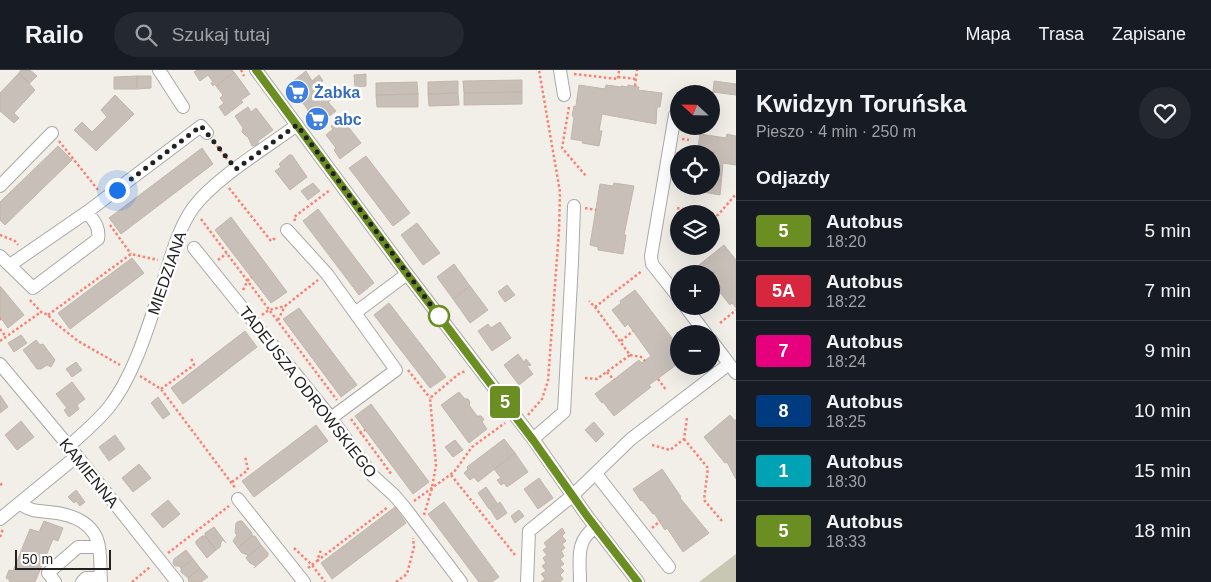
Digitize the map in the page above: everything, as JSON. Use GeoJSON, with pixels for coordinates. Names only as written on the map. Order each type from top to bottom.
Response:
{"type":"FeatureCollection","features":[{"type":"Feature","properties":{"kind":"street"},"geometry":{"type":"LineString","coordinates":[[159,70],[183,107]]}},
{"type":"Feature","properties":{"kind":"street"},"geometry":{"type":"LineString","coordinates":[[256,70],[292,129],[407,274],[638,582]]}},
{"type":"Feature","properties":{"kind":"street"},"geometry":{"type":"LineString","coordinates":[[560,70],[566,100]]}},
{"type":"Feature","properties":{"kind":"street"},"geometry":{"type":"LineString","coordinates":[[10,265],[105,199],[201,126],[207,133]]}},
{"type":"Feature","properties":{"kind":"street","name":"MIEDZIANA"},"geometry":{"type":"LineString","coordinates":[[0,519],[20,503],[72,452],[118,393],[150,322],[181,230],[192,208],[222,179],[292,129]]}},
{"type":"Feature","properties":{"kind":"street"},"geometry":{"type":"LineString","coordinates":[[0,186],[52,133]]}},
{"type":"Feature","properties":{"kind":"street"},"geometry":{"type":"LineString","coordinates":[[670,287],[652,264],[651,256],[672,135]]}},
{"type":"Feature","properties":{"kind":"street"},"geometry":{"type":"LineString","coordinates":[[533,440],[564,412],[572,262],[579,207]]}},
{"type":"Feature","properties":{"kind":"street"},"geometry":{"type":"LineString","coordinates":[[0,256],[32,288],[98,238],[99,231],[97,226],[87,212]]}},
{"type":"Feature","properties":{"kind":"street"},"geometry":{"type":"LineString","coordinates":[[287,230],[327,274],[396,370],[331,418]]}},
{"type":"Feature","properties":{"kind":"street","name":"TADEUSZA ODROWSKIEGO"},"geometry":{"type":"LineString","coordinates":[[194,248],[331,418],[373,476],[394,495],[405,502],[422,521],[460,582]]}},
{"type":"Feature","properties":{"kind":"street"},"geometry":{"type":"LineString","coordinates":[[355,313],[407,274]]}},
{"type":"Feature","properties":{"kind":"street"},"geometry":{"type":"LineString","coordinates":[[527,582],[529,531],[572,496],[631,439],[733,368],[720,351]]}},
{"type":"Feature","properties":{"kind":"street","name":"KAMIENNA"},"geometry":{"type":"LineString","coordinates":[[0,364],[176,582]]}},
{"type":"Feature","properties":{"kind":"street"},"geometry":{"type":"LineString","coordinates":[[596,474],[669,568]]}},
{"type":"Feature","properties":{"kind":"street"},"geometry":{"type":"LineString","coordinates":[[238,499],[301,579]]}},
{"type":"Feature","properties":{"kind":"street"},"geometry":{"type":"LineString","coordinates":[[20,503],[27,510],[60,513],[84,522],[96,534],[99,547],[101,580],[86,578],[82,582]]}},
{"type":"Feature","properties":{"kind":"street"},"geometry":{"type":"LineString","coordinates":[[580,582],[581,544],[588,532],[596,528]]}},
{"type":"Feature","properties":{"kind":"street"},"geometry":{"type":"LineString","coordinates":[[55,582],[48,573],[78,547],[99,547]]}},
{"type":"Feature","properties":{"kind":"path"},"geometry":{"type":"LineString","coordinates":[[528,416],[542,399],[548,381],[559,230],[560,192],[539,70]]}},
{"type":"Feature","properties":{"kind":"path"},"geometry":{"type":"LineString","coordinates":[[573,82],[574,74],[618,80],[619,70]]}},
{"type":"Feature","properties":{"kind":"path"},"geometry":{"type":"LineString","coordinates":[[635,86],[636,70]]}},
{"type":"Feature","properties":{"kind":"path"},"geometry":{"type":"LineString","coordinates":[[618,76],[636,79]]}},
{"type":"Feature","properties":{"kind":"path"},"geometry":{"type":"LineString","coordinates":[[566,100],[568,110],[562,148],[586,176]]}},
{"type":"Feature","properties":{"kind":"path"},"geometry":{"type":"LineString","coordinates":[[568,110],[573,111]]}},
{"type":"Feature","properties":{"kind":"path"},"geometry":{"type":"LineString","coordinates":[[52,133],[105,199]]}},
{"type":"Feature","properties":{"kind":"path"},"geometry":{"type":"LineString","coordinates":[[207,133],[236,169]]}},
{"type":"Feature","properties":{"kind":"path"},"geometry":{"type":"LineString","coordinates":[[222,179],[271,241],[295,224],[294,217],[330,190]]}},
{"type":"Feature","properties":{"kind":"path"},"geometry":{"type":"LineString","coordinates":[[720,213],[736,194]]}},
{"type":"Feature","properties":{"kind":"path"},"geometry":{"type":"LineString","coordinates":[[579,207],[596,210]]}},
{"type":"Feature","properties":{"kind":"path"},"geometry":{"type":"LineString","coordinates":[[192,208],[236,264],[395,479]]}},
{"type":"Feature","properties":{"kind":"path"},"geometry":{"type":"LineString","coordinates":[[106,220],[131,254],[162,261],[171,259]]}},
{"type":"Feature","properties":{"kind":"path"},"geometry":{"type":"LineString","coordinates":[[0,235],[15,241],[25,254]]}},
{"type":"Feature","properties":{"kind":"path"},"geometry":{"type":"LineString","coordinates":[[222,246],[226,243]]}},
{"type":"Feature","properties":{"kind":"path"},"geometry":{"type":"LineString","coordinates":[[48,315],[131,254]]}},
{"type":"Feature","properties":{"kind":"path"},"geometry":{"type":"LineString","coordinates":[[236,264],[239,261]]}},
{"type":"Feature","properties":{"kind":"path"},"geometry":{"type":"LineString","coordinates":[[595,307],[652,264]]}},
{"type":"Feature","properties":{"kind":"path"},"geometry":{"type":"LineString","coordinates":[[253,322],[270,310],[285,306],[327,274]]}},
{"type":"Feature","properties":{"kind":"path"},"geometry":{"type":"LineString","coordinates":[[259,295],[263,292]]}},
{"type":"Feature","properties":{"kind":"path"},"geometry":{"type":"LineString","coordinates":[[589,301],[630,354],[641,357],[645,361]]}},
{"type":"Feature","properties":{"kind":"path"},"geometry":{"type":"LineString","coordinates":[[278,321],[285,306]]}},
{"type":"Feature","properties":{"kind":"path"},"geometry":{"type":"LineString","coordinates":[[720,323],[736,310]]}},
{"type":"Feature","properties":{"kind":"path"},"geometry":{"type":"LineString","coordinates":[[0,341],[41,312]]}},
{"type":"Feature","properties":{"kind":"path"},"geometry":{"type":"LineString","coordinates":[[0,329],[6,337]]}},
{"type":"Feature","properties":{"kind":"path"},"geometry":{"type":"LineString","coordinates":[[620,342],[633,331]]}},
{"type":"Feature","properties":{"kind":"path"},"geometry":{"type":"LineString","coordinates":[[290,338],[295,334]]}},
{"type":"Feature","properties":{"kind":"path"},"geometry":{"type":"LineString","coordinates":[[301,352],[305,348]]}},
{"type":"Feature","properties":{"kind":"path"},"geometry":{"type":"LineString","coordinates":[[585,378],[598,379],[630,354]]}},
{"type":"Feature","properties":{"kind":"path"},"geometry":{"type":"LineString","coordinates":[[161,389],[194,365],[191,358]]}},
{"type":"Feature","properties":{"kind":"path"},"geometry":{"type":"LineString","coordinates":[[396,582],[407,574],[414,547],[412,542],[414,531],[422,521],[432,488],[436,465],[430,398],[404,364]]}},
{"type":"Feature","properties":{"kind":"path"},"geometry":{"type":"LineString","coordinates":[[314,370],[319,367]]}},
{"type":"Feature","properties":{"kind":"path"},"geometry":{"type":"LineString","coordinates":[[430,398],[460,373],[466,371]]}},
{"type":"Feature","properties":{"kind":"path"},"geometry":{"type":"LineString","coordinates":[[607,372],[614,380]]}},
{"type":"Feature","properties":{"kind":"path"},"geometry":{"type":"LineString","coordinates":[[658,379],[666,390]]}},
{"type":"Feature","properties":{"kind":"path"},"geometry":{"type":"LineString","coordinates":[[419,384],[424,381]]}},
{"type":"Feature","properties":{"kind":"path"},"geometry":{"type":"LineString","coordinates":[[327,387],[331,384]]}},
{"type":"Feature","properties":{"kind":"path"},"geometry":{"type":"LineString","coordinates":[[652,445],[670,450],[684,439],[687,418]]}},
{"type":"Feature","properties":{"kind":"path"},"geometry":{"type":"LineString","coordinates":[[301,579],[317,561],[405,502],[432,488],[451,475],[472,447],[504,423]]}},
{"type":"Feature","properties":{"kind":"path"},"geometry":{"type":"LineString","coordinates":[[684,439],[708,468],[704,500],[722,521]]}},
{"type":"Feature","properties":{"kind":"path"},"geometry":{"type":"LineString","coordinates":[[373,449],[377,445]]}},
{"type":"Feature","properties":{"kind":"path"},"geometry":{"type":"LineString","coordinates":[[232,482],[248,470],[245,456]]}},
{"type":"Feature","properties":{"kind":"path"},"geometry":{"type":"LineString","coordinates":[[451,475],[519,560]]}},
{"type":"Feature","properties":{"kind":"path"},"geometry":{"type":"LineString","coordinates":[[132,582],[238,499]]}},
{"type":"Feature","properties":{"kind":"path"},"geometry":{"type":"LineString","coordinates":[[405,502],[422,521]]}},
{"type":"Feature","properties":{"kind":"path"},"geometry":{"type":"LineString","coordinates":[[317,561],[321,550]]}},
{"type":"Feature","properties":{"kind":"path"},"geometry":{"type":"LineString","coordinates":[[312,565],[325,582]]}},
{"type":"Feature","properties":{"kind":"shaded area"},"geometry":{"type":"Polygon","coordinates":[[[736,554],[736,582],[699,582],[736,554]]]}},
{"type":"Feature","properties":{"kind":"building"},"geometry":{"type":"Polygon","coordinates":[[[21,70],[30,70],[37,76],[29,84],[19,73],[21,70]]]}},
{"type":"Feature","properties":{"kind":"building"},"geometry":{"type":"Polygon","coordinates":[[[197,70],[232,70],[234,72],[216,86],[215,84],[213,86],[211,83],[213,82],[208,75],[200,81],[194,72],[197,70]]]}},
{"type":"Feature","properties":{"kind":"building"},"geometry":{"type":"Polygon","coordinates":[[[306,71],[312,81],[319,75],[323,81],[318,85],[326,96],[331,91],[335,97],[328,102],[336,111],[318,124],[309,115],[299,98],[296,95],[294,96],[288,85],[306,71]]]}},
{"type":"Feature","properties":{"kind":"building"},"geometry":{"type":"Polygon","coordinates":[[[234,72],[250,94],[225,116],[219,107],[224,103],[220,98],[223,95],[216,86],[234,72]]]}},
{"type":"Feature","properties":{"kind":"building"},"geometry":{"type":"Polygon","coordinates":[[[19,73],[35,90],[14,113],[19,118],[14,123],[0,111],[0,93],[19,73]]]}},
{"type":"Feature","properties":{"kind":"building"},"geometry":{"type":"Polygon","coordinates":[[[366,74],[366,86],[355,87],[354,75],[366,74]]]}},
{"type":"Feature","properties":{"kind":"building"},"geometry":{"type":"Polygon","coordinates":[[[137,76],[151,76],[151,88],[137,89],[137,76]]]}},
{"type":"Feature","properties":{"kind":"building"},"geometry":{"type":"Polygon","coordinates":[[[137,76],[137,89],[114,89],[114,77],[137,76]]]}},
{"type":"Feature","properties":{"kind":"building"},"geometry":{"type":"Polygon","coordinates":[[[522,80],[522,92],[464,93],[463,81],[522,80]]]}},
{"type":"Feature","properties":{"kind":"building"},"geometry":{"type":"Polygon","coordinates":[[[458,81],[458,93],[428,94],[428,82],[458,81]]]}},
{"type":"Feature","properties":{"kind":"building"},"geometry":{"type":"Polygon","coordinates":[[[714,81],[736,84],[736,95],[720,93],[720,85],[714,85],[714,81]]]}},
{"type":"Feature","properties":{"kind":"building"},"geometry":{"type":"Polygon","coordinates":[[[417,82],[418,94],[376,95],[376,83],[417,82]]]}},
{"type":"Feature","properties":{"kind":"building"},"geometry":{"type":"Polygon","coordinates":[[[579,85],[605,89],[606,85],[628,87],[628,85],[639,87],[638,90],[662,93],[660,107],[657,107],[656,124],[602,114],[599,131],[602,131],[599,146],[571,139],[574,117],[572,116],[574,106],[576,106],[579,85]]]}},
{"type":"Feature","properties":{"kind":"building"},"geometry":{"type":"Polygon","coordinates":[[[522,92],[522,104],[464,105],[464,93],[522,92]]]}},
{"type":"Feature","properties":{"kind":"building"},"geometry":{"type":"Polygon","coordinates":[[[458,93],[459,105],[429,106],[428,94],[458,93]]]}},
{"type":"Feature","properties":{"kind":"building"},"geometry":{"type":"Polygon","coordinates":[[[418,94],[418,107],[377,107],[376,95],[418,94]]]}},
{"type":"Feature","properties":{"kind":"building"},"geometry":{"type":"Polygon","coordinates":[[[115,95],[134,114],[96,151],[74,130],[82,122],[92,132],[107,117],[101,110],[115,95]]]}},
{"type":"Feature","properties":{"kind":"building"},"geometry":{"type":"Polygon","coordinates":[[[248,107],[251,112],[256,108],[273,130],[254,146],[252,146],[248,137],[242,132],[243,128],[235,116],[248,107]]]}},
{"type":"Feature","properties":{"kind":"building"},"geometry":{"type":"Polygon","coordinates":[[[342,119],[361,143],[340,159],[334,150],[336,148],[326,135],[333,129],[331,126],[342,119]]]}},
{"type":"Feature","properties":{"kind":"building"},"geometry":{"type":"Polygon","coordinates":[[[727,134],[736,136],[736,165],[723,163],[720,195],[720,145],[698,145],[700,135],[726,138],[727,134]]]}},
{"type":"Feature","properties":{"kind":"building"},"geometry":{"type":"Polygon","coordinates":[[[58,146],[72,160],[5,225],[0,220],[0,202],[58,146]]]}},
{"type":"Feature","properties":{"kind":"building"},"geometry":{"type":"Polygon","coordinates":[[[202,148],[213,164],[121,234],[109,218],[202,148]]]}},
{"type":"Feature","properties":{"kind":"building"},"geometry":{"type":"Polygon","coordinates":[[[289,155],[292,155],[307,177],[290,190],[275,171],[281,167],[279,164],[289,155]]]}},
{"type":"Feature","properties":{"kind":"building"},"geometry":{"type":"Polygon","coordinates":[[[366,156],[410,213],[393,226],[349,168],[366,156]]]}},
{"type":"Feature","properties":{"kind":"building"},"geometry":{"type":"Polygon","coordinates":[[[313,183],[320,191],[308,200],[301,191],[313,183]]]}},
{"type":"Feature","properties":{"kind":"building"},"geometry":{"type":"Polygon","coordinates":[[[614,183],[634,186],[624,235],[626,235],[623,254],[598,250],[598,247],[590,245],[600,184],[613,186],[614,183]]]}},
{"type":"Feature","properties":{"kind":"building"},"geometry":{"type":"Polygon","coordinates":[[[318,209],[374,283],[359,295],[303,221],[318,209]]]}},
{"type":"Feature","properties":{"kind":"building"},"geometry":{"type":"Polygon","coordinates":[[[231,217],[287,292],[271,303],[215,230],[231,217]]]}},
{"type":"Feature","properties":{"kind":"building"},"geometry":{"type":"Polygon","coordinates":[[[417,223],[440,253],[423,265],[401,235],[417,223]]]}},
{"type":"Feature","properties":{"kind":"building"},"geometry":{"type":"Polygon","coordinates":[[[724,245],[736,260],[736,308],[732,303],[730,305],[720,292],[720,265],[699,265],[712,255],[720,255],[720,248],[724,245]]]}},
{"type":"Feature","properties":{"kind":"building"},"geometry":{"type":"Polygon","coordinates":[[[132,258],[144,273],[70,329],[58,313],[132,258]]]}},
{"type":"Feature","properties":{"kind":"building"},"geometry":{"type":"Polygon","coordinates":[[[454,264],[470,286],[453,299],[437,277],[454,264]]]}},
{"type":"Feature","properties":{"kind":"building"},"geometry":{"type":"Polygon","coordinates":[[[507,285],[515,295],[505,302],[498,292],[507,285]]]}},
{"type":"Feature","properties":{"kind":"building"},"geometry":{"type":"Polygon","coordinates":[[[0,286],[24,315],[8,328],[0,317],[0,286]]]}},
{"type":"Feature","properties":{"kind":"building"},"geometry":{"type":"Polygon","coordinates":[[[470,286],[488,310],[470,323],[453,299],[470,286]]]}},
{"type":"Feature","properties":{"kind":"building"},"geometry":{"type":"Polygon","coordinates":[[[635,290],[670,335],[670,370],[649,385],[651,387],[614,416],[595,394],[639,360],[642,363],[651,356],[628,324],[625,327],[612,310],[621,303],[620,301],[635,290]]]}},
{"type":"Feature","properties":{"kind":"building"},"geometry":{"type":"Polygon","coordinates":[[[389,303],[446,377],[430,388],[374,315],[389,303]]]}},
{"type":"Feature","properties":{"kind":"building"},"geometry":{"type":"Polygon","coordinates":[[[299,308],[357,385],[341,397],[283,319],[299,308]]]}},
{"type":"Feature","properties":{"kind":"building"},"geometry":{"type":"Polygon","coordinates":[[[500,322],[511,338],[492,351],[478,331],[488,324],[491,328],[500,322]]]}},
{"type":"Feature","properties":{"kind":"building"},"geometry":{"type":"Polygon","coordinates":[[[245,331],[257,347],[183,404],[171,388],[245,331]]]}},
{"type":"Feature","properties":{"kind":"building"},"geometry":{"type":"Polygon","coordinates":[[[21,335],[27,343],[14,352],[8,343],[21,335]]]}},
{"type":"Feature","properties":{"kind":"building"},"geometry":{"type":"Polygon","coordinates":[[[36,340],[40,345],[43,344],[55,360],[51,367],[47,365],[37,369],[23,350],[36,340]]]}},
{"type":"Feature","properties":{"kind":"building"},"geometry":{"type":"Polygon","coordinates":[[[518,354],[524,362],[526,359],[531,365],[527,366],[533,374],[519,385],[504,365],[518,354]]]}},
{"type":"Feature","properties":{"kind":"building"},"geometry":{"type":"Polygon","coordinates":[[[76,362],[82,370],[72,377],[66,369],[76,362]]]}},
{"type":"Feature","properties":{"kind":"building"},"geometry":{"type":"Polygon","coordinates":[[[72,382],[85,399],[77,405],[79,409],[69,417],[64,410],[67,408],[56,394],[72,382]]]}},
{"type":"Feature","properties":{"kind":"building"},"geometry":{"type":"Polygon","coordinates":[[[459,392],[465,399],[468,399],[469,405],[477,416],[481,416],[484,419],[482,422],[487,429],[469,443],[441,405],[459,392]]]}},
{"type":"Feature","properties":{"kind":"building"},"geometry":{"type":"Polygon","coordinates":[[[0,395],[8,407],[0,413],[0,395]]]}},
{"type":"Feature","properties":{"kind":"building"},"geometry":{"type":"Polygon","coordinates":[[[158,397],[170,414],[163,419],[151,403],[158,397]]]}},
{"type":"Feature","properties":{"kind":"building"},"geometry":{"type":"Polygon","coordinates":[[[371,404],[429,482],[413,494],[355,416],[371,404]]]}},
{"type":"Feature","properties":{"kind":"building"},"geometry":{"type":"Polygon","coordinates":[[[730,415],[736,420],[736,479],[727,462],[725,463],[704,437],[730,415]]]}},
{"type":"Feature","properties":{"kind":"building"},"geometry":{"type":"Polygon","coordinates":[[[21,421],[34,437],[17,450],[5,435],[21,421]]]}},
{"type":"Feature","properties":{"kind":"building"},"geometry":{"type":"Polygon","coordinates":[[[594,422],[604,434],[596,442],[585,430],[594,422]]]}},
{"type":"Feature","properties":{"kind":"building"},"geometry":{"type":"Polygon","coordinates":[[[316,425],[328,441],[254,497],[242,481],[316,425]]]}},
{"type":"Feature","properties":{"kind":"building"},"geometry":{"type":"Polygon","coordinates":[[[115,435],[125,449],[109,461],[99,447],[115,435]]]}},
{"type":"Feature","properties":{"kind":"building"},"geometry":{"type":"Polygon","coordinates":[[[504,439],[515,453],[478,482],[474,477],[470,480],[464,473],[468,469],[467,467],[504,439]]]}},
{"type":"Feature","properties":{"kind":"building"},"geometry":{"type":"Polygon","coordinates":[[[455,440],[463,450],[453,457],[445,447],[455,440]]]}},
{"type":"Feature","properties":{"kind":"building"},"geometry":{"type":"Polygon","coordinates":[[[515,453],[528,472],[507,487],[504,483],[501,485],[497,480],[501,478],[494,469],[515,453]]]}},
{"type":"Feature","properties":{"kind":"building"},"geometry":{"type":"Polygon","coordinates":[[[139,464],[151,478],[133,492],[122,478],[139,464]]]}},
{"type":"Feature","properties":{"kind":"building"},"geometry":{"type":"Polygon","coordinates":[[[662,469],[680,498],[709,533],[683,552],[667,528],[665,530],[654,513],[641,501],[633,489],[662,469]]]}},
{"type":"Feature","properties":{"kind":"building"},"geometry":{"type":"Polygon","coordinates":[[[539,478],[553,498],[538,509],[524,489],[539,478]]]}},
{"type":"Feature","properties":{"kind":"building"},"geometry":{"type":"Polygon","coordinates":[[[486,487],[497,503],[489,509],[478,493],[486,487]]]}},
{"type":"Feature","properties":{"kind":"building"},"geometry":{"type":"Polygon","coordinates":[[[76,490],[85,502],[80,506],[76,501],[74,503],[68,497],[76,490]]]}},
{"type":"Feature","properties":{"kind":"building"},"geometry":{"type":"Polygon","coordinates":[[[168,500],[180,514],[163,528],[151,514],[168,500]]]}},
{"type":"Feature","properties":{"kind":"building"},"geometry":{"type":"Polygon","coordinates":[[[444,502],[499,577],[492,582],[479,582],[428,514],[444,502]]]}},
{"type":"Feature","properties":{"kind":"building"},"geometry":{"type":"Polygon","coordinates":[[[500,502],[507,513],[497,520],[490,509],[500,502]]]}},
{"type":"Feature","properties":{"kind":"building"},"geometry":{"type":"Polygon","coordinates":[[[395,507],[406,523],[332,579],[321,563],[395,507]]]}},
{"type":"Feature","properties":{"kind":"building"},"geometry":{"type":"Polygon","coordinates":[[[519,510],[524,516],[515,523],[511,516],[519,510]]]}},
{"type":"Feature","properties":{"kind":"building"},"geometry":{"type":"Polygon","coordinates":[[[44,521],[63,528],[58,541],[53,539],[35,582],[9,582],[10,580],[6,578],[9,570],[13,571],[30,529],[39,532],[44,521]]]}},
{"type":"Feature","properties":{"kind":"building"},"geometry":{"type":"Polygon","coordinates":[[[242,521],[252,533],[252,536],[238,548],[233,541],[237,535],[235,533],[236,523],[242,521]]]}},
{"type":"Feature","properties":{"kind":"building"},"geometry":{"type":"Polygon","coordinates":[[[214,527],[226,543],[223,540],[220,547],[216,550],[205,536],[205,533],[214,527]]]}},
{"type":"Feature","properties":{"kind":"building"},"geometry":{"type":"Polygon","coordinates":[[[562,528],[565,533],[562,536],[566,541],[562,544],[565,548],[561,551],[564,556],[560,559],[564,564],[560,567],[564,571],[560,575],[563,579],[560,582],[541,582],[545,579],[541,574],[546,571],[542,566],[546,563],[543,558],[547,555],[543,550],[547,547],[544,543],[562,528]]]}},
{"type":"Feature","properties":{"kind":"building"},"geometry":{"type":"Polygon","coordinates":[[[205,536],[216,550],[207,558],[196,544],[196,541],[205,536]]]}},
{"type":"Feature","properties":{"kind":"building"},"geometry":{"type":"Polygon","coordinates":[[[252,536],[255,536],[261,545],[246,558],[248,555],[242,553],[238,548],[252,536]]]}},
{"type":"Feature","properties":{"kind":"building"},"geometry":{"type":"Polygon","coordinates":[[[261,545],[268,553],[268,556],[254,568],[256,566],[246,558],[261,545]]]}},
{"type":"Feature","properties":{"kind":"building"},"geometry":{"type":"Polygon","coordinates":[[[186,550],[193,559],[181,568],[175,566],[173,563],[174,559],[186,550]]]}},
{"type":"Feature","properties":{"kind":"building"},"geometry":{"type":"Polygon","coordinates":[[[193,559],[200,568],[188,578],[181,572],[181,568],[193,559]]]}},
{"type":"Feature","properties":{"kind":"building"},"geometry":{"type":"Polygon","coordinates":[[[200,568],[208,577],[201,582],[189,582],[188,578],[200,568]]]}},
{"type":"Feature","properties":{"kind":"bus line","name":"5"},"geometry":{"type":"LineString","coordinates":[[256,70],[638,582]]}},
{"type":"Feature","properties":{"kind":"place","name":"Żabka"},"geometry":{"type":"Point","coordinates":[297,92]}},
{"type":"Feature","properties":{"kind":"place","name":"abc"},"geometry":{"type":"Point","coordinates":[317,119]}},
{"type":"Feature","properties":{"kind":"route"},"geometry":{"type":"LineString","coordinates":[[117,190],[201,126],[236,169],[297,125],[439,316]]}}]}
